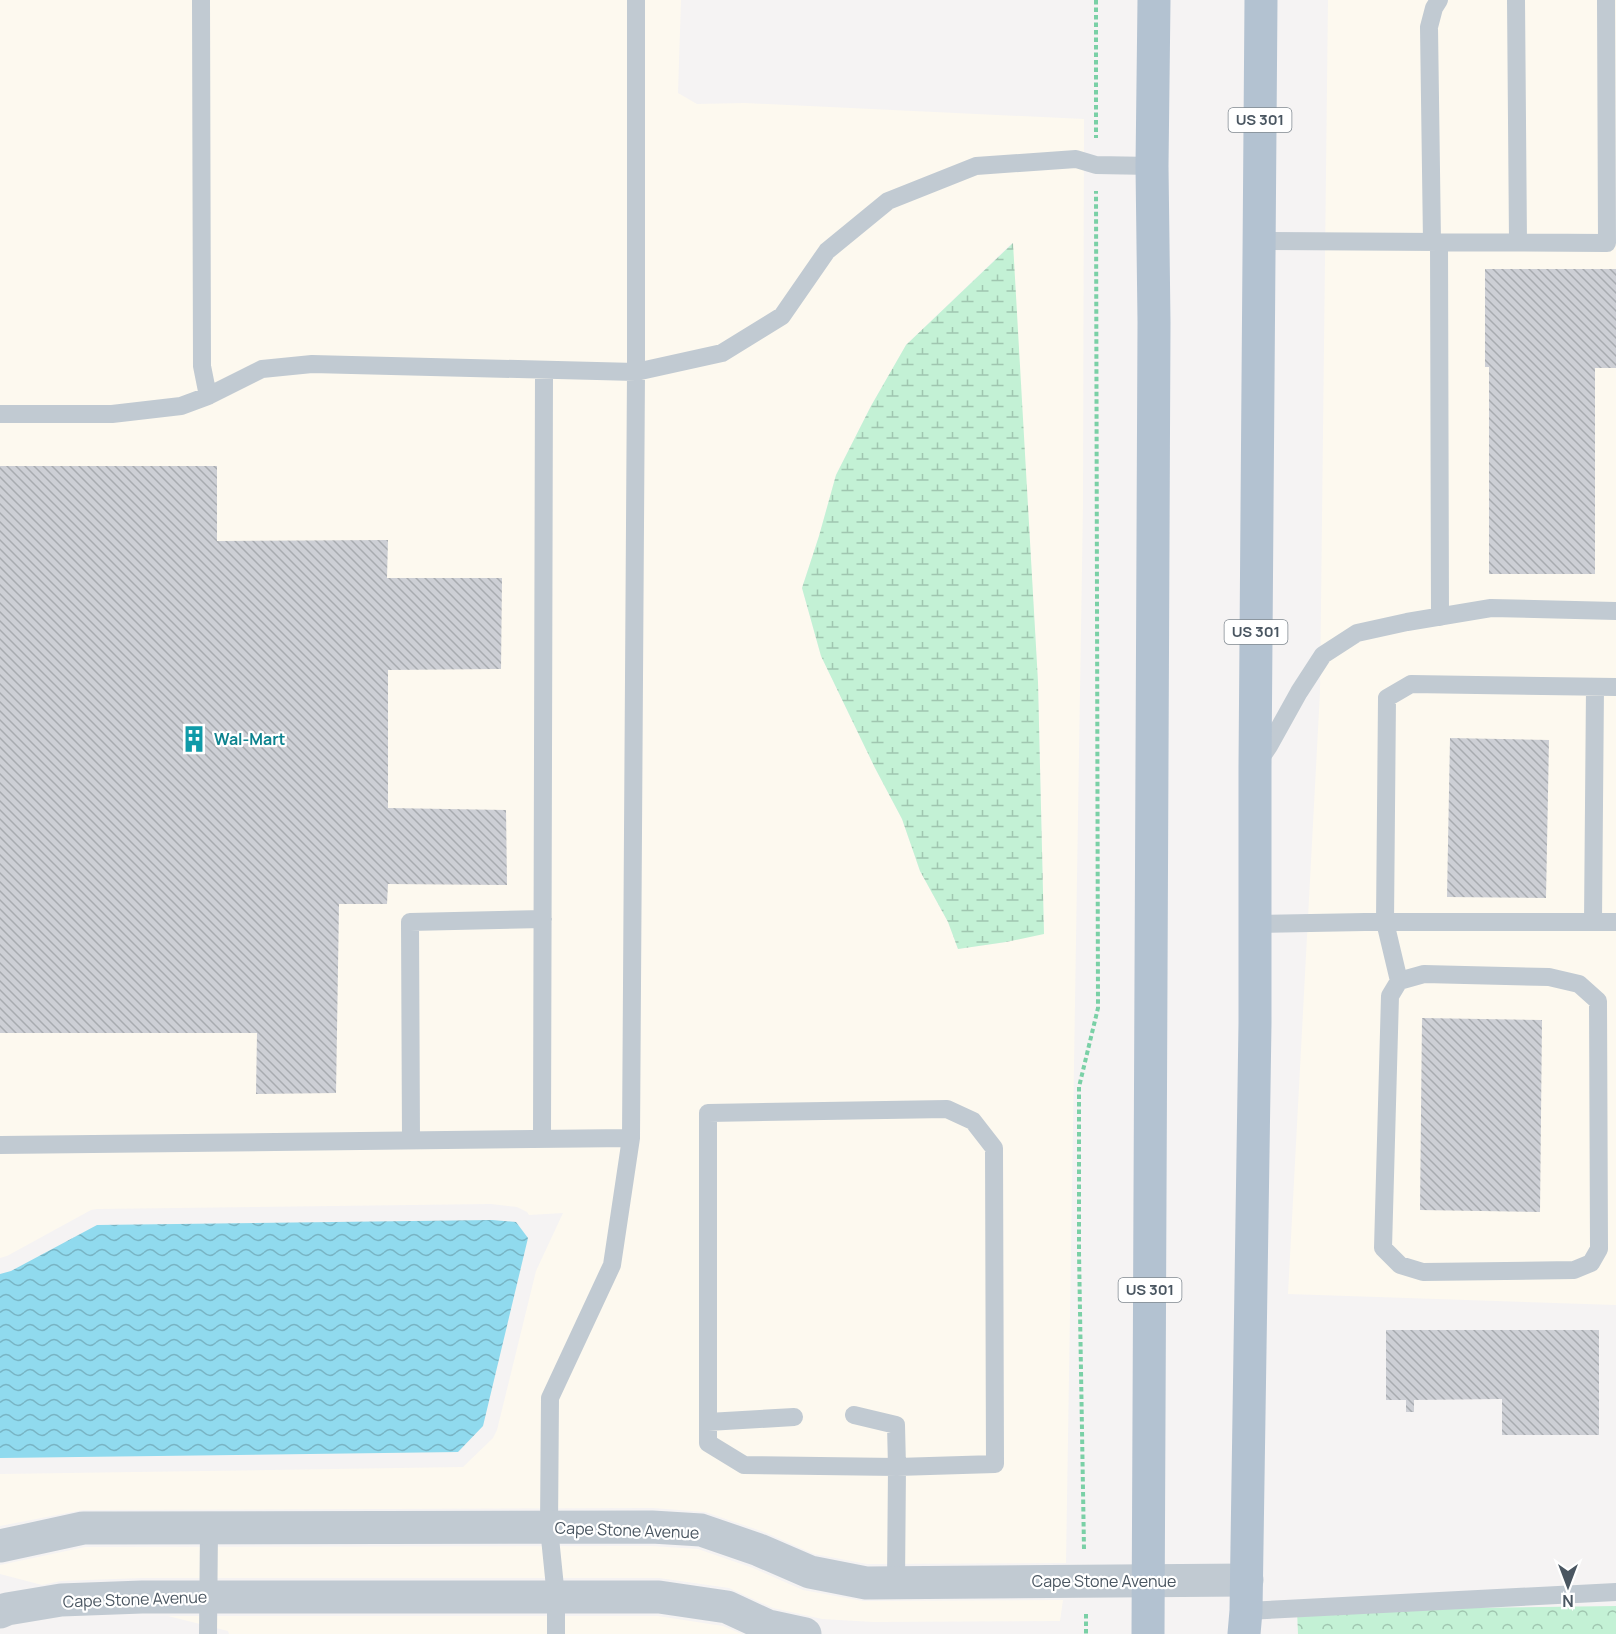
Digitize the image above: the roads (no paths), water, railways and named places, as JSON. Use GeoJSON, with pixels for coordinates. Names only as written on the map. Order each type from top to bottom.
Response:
{"type":"FeatureCollection","features":[{"type":"Feature","properties":{"kind":"main road","name":"US 301"},"geometry":{"type":"LineString","coordinates":[[1148,1634],[1154,0]]}},
{"type":"Feature","properties":{"kind":"main road","name":"US 301"},"geometry":{"type":"LineString","coordinates":[[1246,1608],[1255,1023],[1261,0]]}},
{"type":"Feature","properties":{"kind":"street","name":"Cape Stone Avenue"},"geometry":{"type":"LineString","coordinates":[[0,1545],[83,1528],[652,1527],[700,1530],[759,1550],[810,1572],[866,1582],[1148,1581],[1246,1608]]}},
{"type":"Feature","properties":{"kind":"street","name":"Cape Stone Avenue"},"geometry":{"type":"LineString","coordinates":[[0,1612],[61,1600],[142,1597],[659,1597],[727,1607],[768,1626],[805,1634]]}},
{"type":"Feature","properties":{"kind":"lane"},"geometry":{"type":"LineString","coordinates":[[201,0],[202,366],[208,396]]}},
{"type":"Feature","properties":{"kind":"lane"},"geometry":{"type":"LineString","coordinates":[[556,1634],[556,1597],[549,1528],[550,1398],[612,1264],[631,1138],[636,0]]}},
{"type":"Feature","properties":{"kind":"lane"},"geometry":{"type":"LineString","coordinates":[[1439,0],[1434,8],[1429,27],[1436,242],[1440,617]]}},
{"type":"Feature","properties":{"kind":"lane"},"geometry":{"type":"LineString","coordinates":[[1516,0],[1518,242]]}},
{"type":"Feature","properties":{"kind":"lane"},"geometry":{"type":"LineString","coordinates":[[1259,241],[1611,241],[1606,0]]}},
{"type":"Feature","properties":{"kind":"lane"},"geometry":{"type":"LineString","coordinates":[[0,414],[111,414],[181,405],[208,396],[262,369],[312,364],[636,372],[722,353],[782,316],[827,251],[888,201],[976,166],[1076,159],[1096,165],[1152,166]]}},
{"type":"Feature","properties":{"kind":"lane"},"geometry":{"type":"LineString","coordinates":[[542,1139],[544,370]]}},
{"type":"Feature","properties":{"kind":"lane"},"geometry":{"type":"LineString","coordinates":[[1255,766],[1323,655],[1357,633],[1491,608],[1616,611]]}},
{"type":"Feature","properties":{"kind":"lane"},"geometry":{"type":"LineString","coordinates":[[1399,981],[1424,974],[1549,977],[1579,984],[1598,1001],[1599,1250],[1591,1263],[1574,1270],[1423,1272],[1400,1264],[1383,1248],[1390,996],[1399,981],[1385,922],[1387,698],[1412,684],[1616,687]]}},
{"type":"Feature","properties":{"kind":"lane"},"geometry":{"type":"LineString","coordinates":[[1593,922],[1595,687]]}},
{"type":"Feature","properties":{"kind":"lane"},"geometry":{"type":"LineString","coordinates":[[411,1140],[410,922],[543,919]]}},
{"type":"Feature","properties":{"kind":"lane"},"geometry":{"type":"LineString","coordinates":[[1255,924],[1616,922]]}},
{"type":"Feature","properties":{"kind":"lane"},"geometry":{"type":"LineString","coordinates":[[947,1109],[973,1121],[994,1148],[995,1464],[897,1467],[744,1466],[708,1443],[708,1113],[947,1109]]}},
{"type":"Feature","properties":{"kind":"lane"},"geometry":{"type":"LineString","coordinates":[[0,1146],[631,1138]]}},
{"type":"Feature","properties":{"kind":"lane"},"geometry":{"type":"LineString","coordinates":[[855,1416],[896,1425],[896,1582]]}},
{"type":"Feature","properties":{"kind":"lane"},"geometry":{"type":"LineString","coordinates":[[708,1422],[794,1417]]}},
{"type":"Feature","properties":{"kind":"lane"},"geometry":{"type":"LineString","coordinates":[[208,1634],[209,1528]]}},
{"type":"Feature","properties":{"kind":"lane"},"geometry":{"type":"LineString","coordinates":[[1246,1608],[1616,1592]]}},
{"type":"Feature","properties":{"kind":"water"},"geometry":{"type":"Polygon","coordinates":[[[492,1220],[516,1222],[528,1238],[483,1426],[458,1452],[0,1458],[0,1274],[11,1271],[97,1225],[492,1220]]]}},
{"type":"Feature","properties":{"kind":"place","name":"Wal-Mart"},"geometry":{"type":"Point","coordinates":[194,739]}}]}
